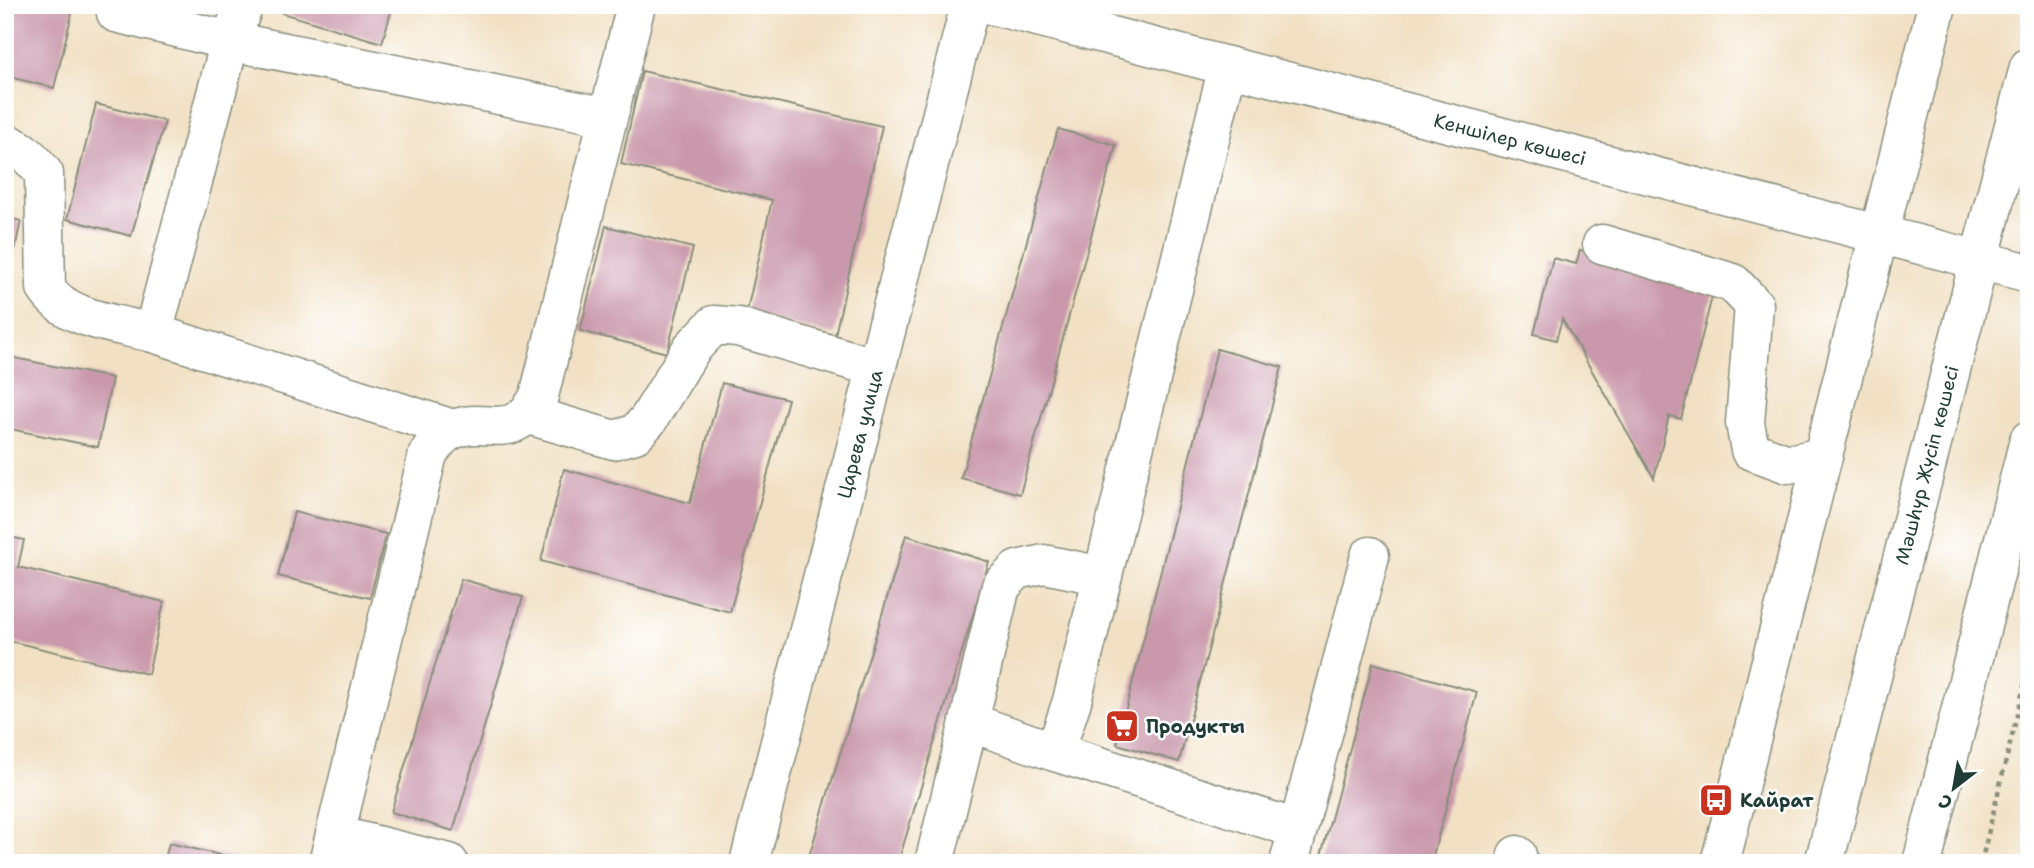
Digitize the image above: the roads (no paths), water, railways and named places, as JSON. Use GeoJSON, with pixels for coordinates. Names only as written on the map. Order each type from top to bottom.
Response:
{"type":"FeatureCollection","features":[{"type":"Feature","properties":{"kind":"street"},"geometry":{"type":"LineString","coordinates":[[153,333],[230,41],[244,5]]}},
{"type":"Feature","properties":{"kind":"street"},"geometry":{"type":"LineString","coordinates":[[5,143],[18,148],[34,160],[44,174],[46,288],[54,301],[75,312],[153,333],[453,429],[509,425],[529,415],[539,396],[636,5]]}},
{"type":"Feature","properties":{"kind":"street","name":"Царева улица"},"geometry":{"type":"LineString","coordinates":[[749,863],[970,5]]}},
{"type":"Feature","properties":{"kind":"street","name":"Кеншілер көшесі"},"geometry":{"type":"LineString","coordinates":[[991,5],[2029,272]]}},
{"type":"Feature","properties":{"kind":"street"},"geometry":{"type":"LineString","coordinates":[[1720,863],[1937,5]]}},
{"type":"Feature","properties":{"kind":"street"},"geometry":{"type":"LineString","coordinates":[[116,13],[230,41],[608,117]]}},
{"type":"Feature","properties":{"kind":"street"},"geometry":{"type":"LineString","coordinates":[[1055,752],[1072,701],[1228,66]]}},
{"type":"Feature","properties":{"kind":"street","name":"Мәшһүр Жүсіп көшесі"},"geometry":{"type":"LineString","coordinates":[[1824,863],[2029,67]]}},
{"type":"Feature","properties":{"kind":"street"},"geometry":{"type":"LineString","coordinates":[[1602,244],[1733,283],[1754,305],[1745,423],[1750,450],[1788,464],[1822,457]]}},
{"type":"Feature","properties":{"kind":"street"},"geometry":{"type":"LineString","coordinates":[[529,415],[614,440],[635,434],[648,420],[692,348],[714,325],[738,327],[877,368]]}},
{"type":"Feature","properties":{"kind":"street"},"geometry":{"type":"LineString","coordinates":[[433,861],[331,849],[428,454],[438,440],[453,429]]}},
{"type":"Feature","properties":{"kind":"street"},"geometry":{"type":"LineString","coordinates":[[1922,863],[2029,440]]}},
{"type":"Feature","properties":{"kind":"street"},"geometry":{"type":"LineString","coordinates":[[969,722],[1055,752],[1293,846],[1370,556]]}},
{"type":"Feature","properties":{"kind":"street"},"geometry":{"type":"LineString","coordinates":[[934,863],[1001,586],[1017,570],[1044,564],[1103,576]]}},
{"type":"Feature","properties":{"kind":"place","name":"Продукты"},"geometry":{"type":"Point","coordinates":[1122,726]}},
{"type":"Feature","properties":{"kind":"place","name":"Кайрат"},"geometry":{"type":"Point","coordinates":[1716,800]}}]}
